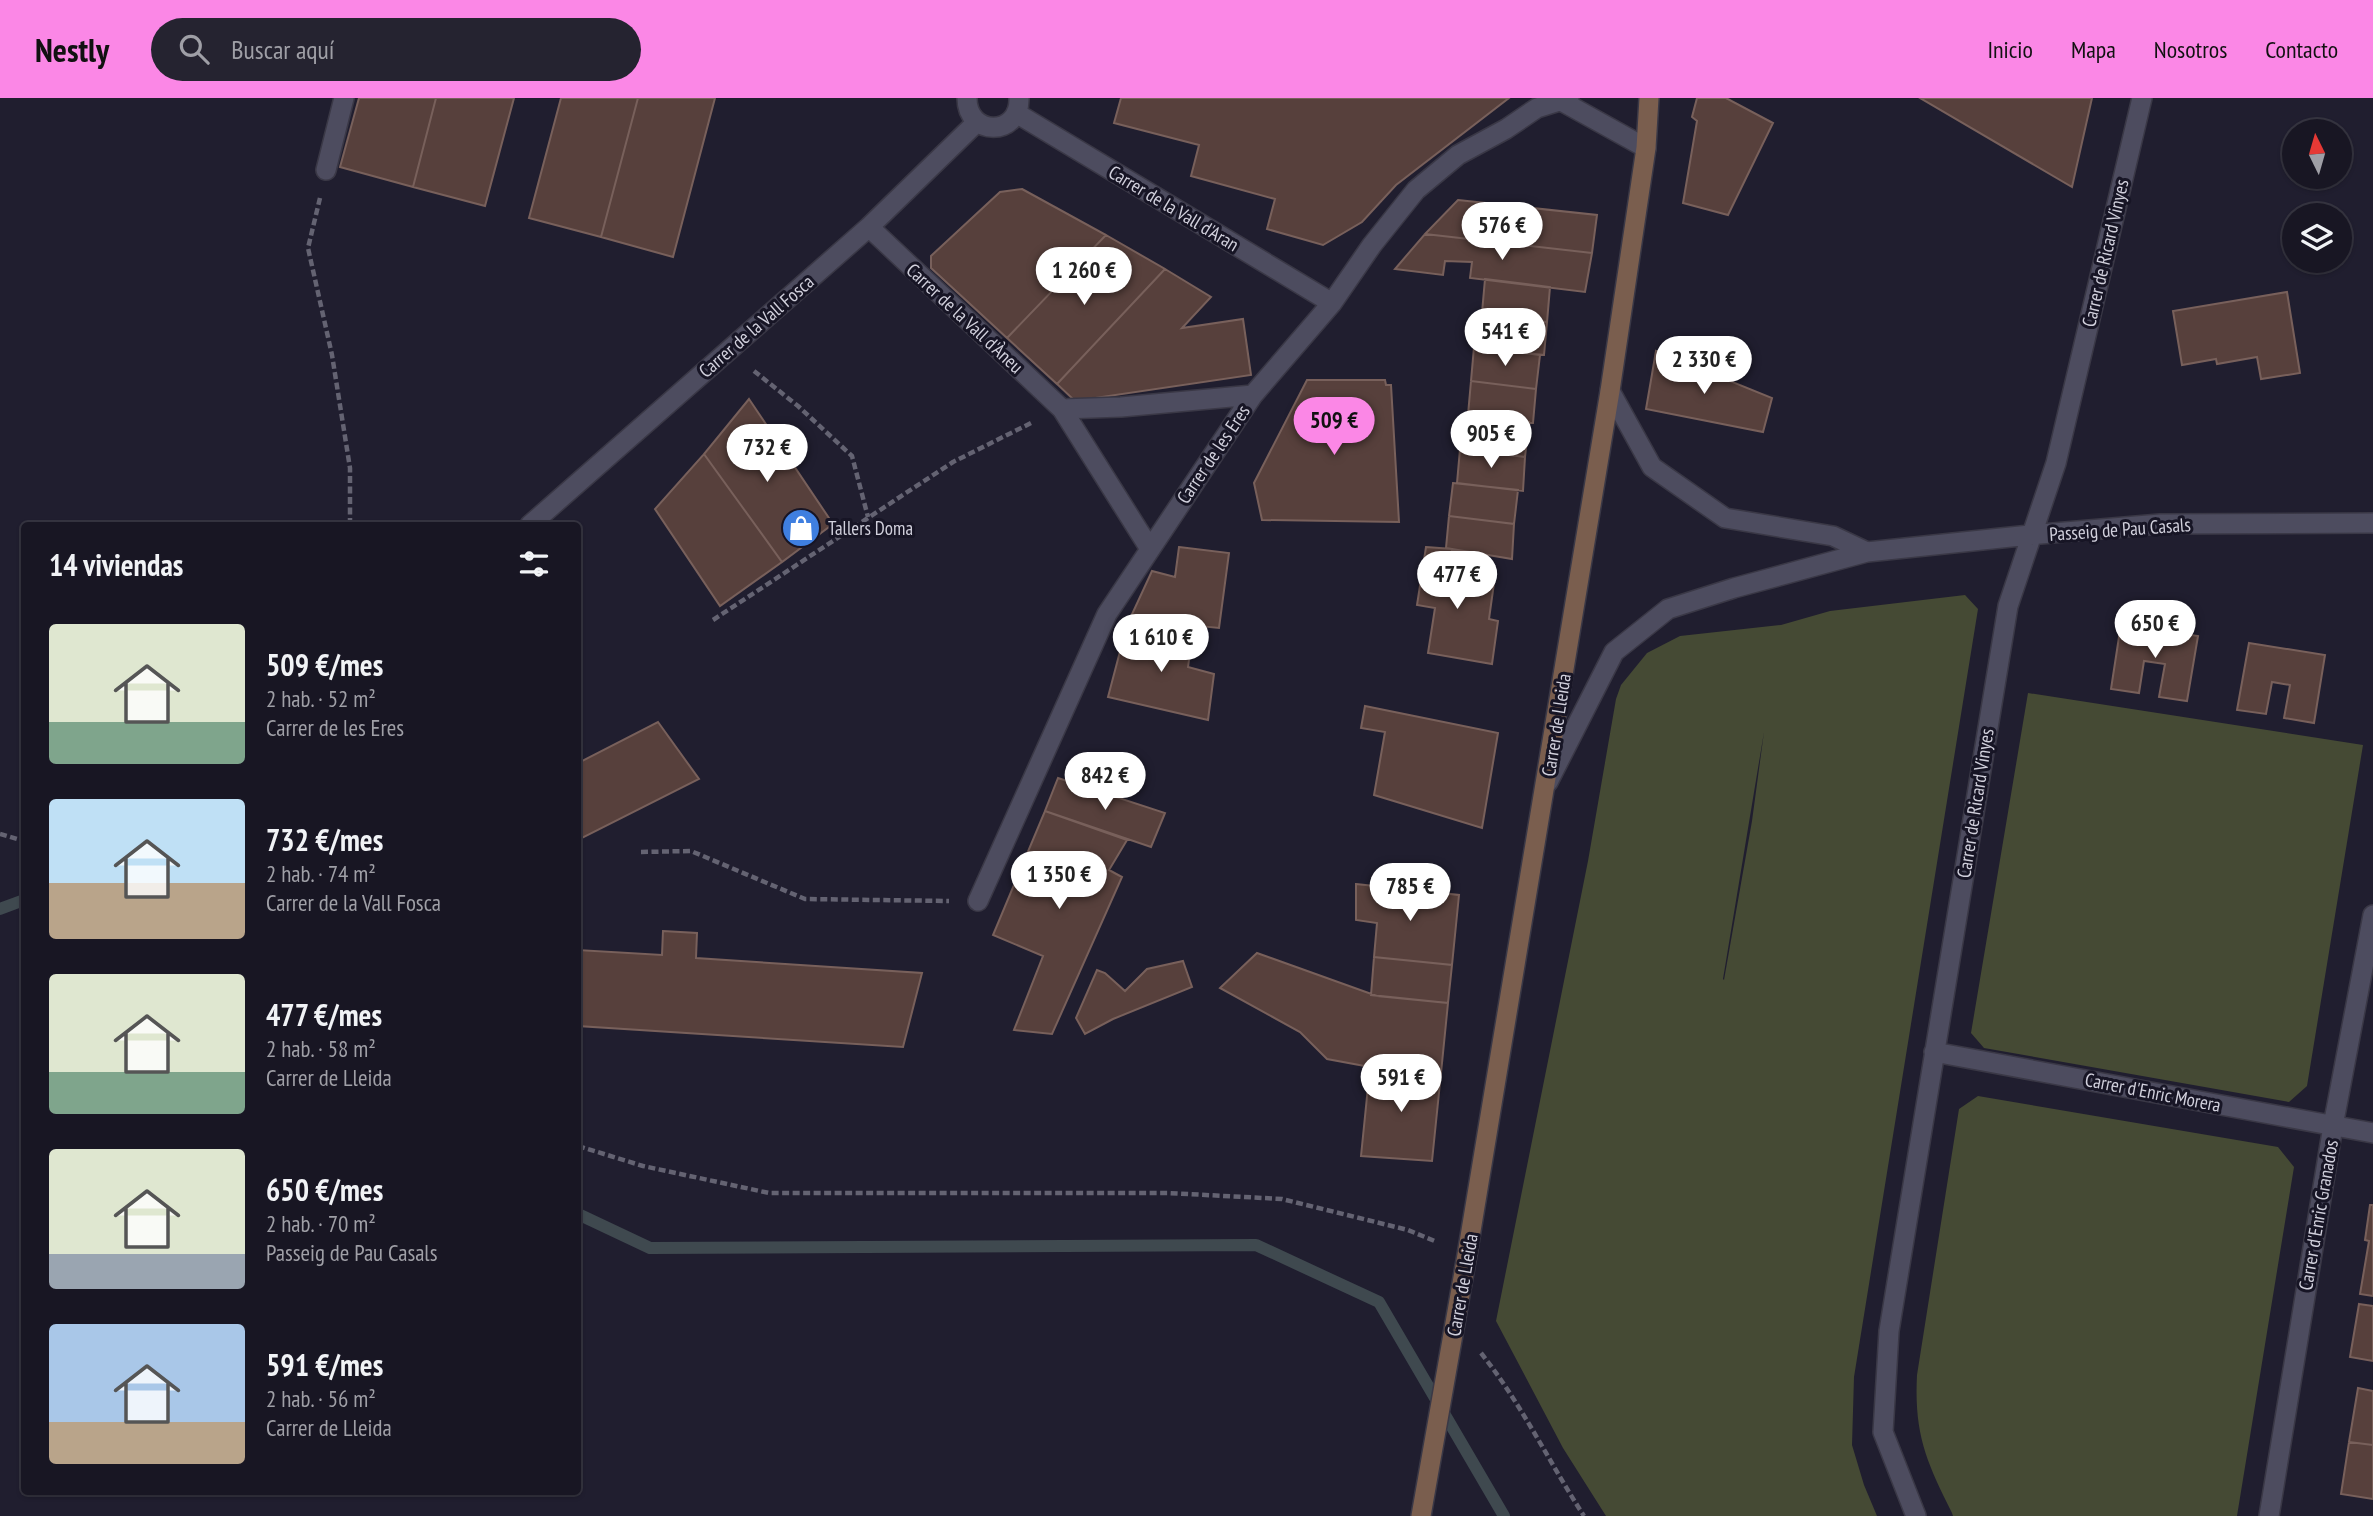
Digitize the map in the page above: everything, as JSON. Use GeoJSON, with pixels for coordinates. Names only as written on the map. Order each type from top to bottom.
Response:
{"type":"FeatureCollection","features":[{"type":"Feature","properties":{"kind":"main road","name":"Carrer de Lleida"},"geometry":{"type":"LineString","coordinates":[[1421,1516],[1456,1322],[1610,391],[1646,148],[1649,98]]}},
{"type":"Feature","properties":{"kind":"street"},"geometry":{"type":"LineString","coordinates":[[326,170],[344,98]]}},
{"type":"Feature","properties":{"kind":"street"},"geometry":{"type":"LineString","coordinates":[[967,98],[968,109],[977,122],[991,128],[1012,120],[1017,105]]}},
{"type":"Feature","properties":{"kind":"street","name":"Carrer de Ricard Vinyes"},"geometry":{"type":"LineString","coordinates":[[1916,1516],[1883,1432],[1889,1331],[2008,606],[2056,463],[2142,98]]}},
{"type":"Feature","properties":{"kind":"street"},"geometry":{"type":"LineString","coordinates":[[1566,100],[1646,148]]}},
{"type":"Feature","properties":{"kind":"street","name":"Carrer de les Eres"},"geometry":{"type":"LineString","coordinates":[[978,901],[1107,614],[1253,396],[1332,303],[1372,245],[1416,190],[1458,155],[1506,129],[1537,108],[1566,100]]}},
{"type":"Feature","properties":{"kind":"street","name":"Carrer de la Vall d'Aran"},"geometry":{"type":"LineString","coordinates":[[1017,105],[1332,303]]}},
{"type":"Feature","properties":{"kind":"street","name":"Carrer de la Vall Fosca"},"geometry":{"type":"LineString","coordinates":[[533,522],[869,227],[977,122]]}},
{"type":"Feature","properties":{"kind":"street","name":"Carrer de la Vall d'Àneu"},"geometry":{"type":"LineString","coordinates":[[869,227],[1062,409],[1150,549]]}},
{"type":"Feature","properties":{"kind":"street"},"geometry":{"type":"LineString","coordinates":[[1610,391],[1652,467],[1725,518],[1833,536],[1867,552]]}},
{"type":"Feature","properties":{"kind":"street"},"geometry":{"type":"LineString","coordinates":[[1062,409],[1253,396]]}},
{"type":"Feature","properties":{"kind":"street","name":"Passeig de Pau Casals"},"geometry":{"type":"LineString","coordinates":[[1546,786],[1614,652],[1668,609],[1734,587],[1867,552],[2030,535],[2160,524],[2373,523]]}},
{"type":"Feature","properties":{"kind":"street","name":"Carrer d'Enric Granados"},"geometry":{"type":"LineString","coordinates":[[2269,1516],[2333,1126],[2373,915]]}},
{"type":"Feature","properties":{"kind":"street","name":"Carrer d'Enric Morera"},"geometry":{"type":"LineString","coordinates":[[1934,1052],[2373,1133]]}},
{"type":"Feature","properties":{"kind":"path"},"geometry":{"type":"LineString","coordinates":[[326,170],[308,248],[332,355],[350,468],[350,522]]}},
{"type":"Feature","properties":{"kind":"path"},"geometry":{"type":"LineString","coordinates":[[728,351],[798,406],[852,456],[868,517]]}},
{"type":"Feature","properties":{"kind":"path"},"geometry":{"type":"LineString","coordinates":[[713,620],[953,461],[1062,409]]}},
{"type":"Feature","properties":{"kind":"path"},"geometry":{"type":"LineString","coordinates":[[0,834],[21,840]]}},
{"type":"Feature","properties":{"kind":"path"},"geometry":{"type":"LineString","coordinates":[[641,852],[691,851],[805,899],[978,901]]}},
{"type":"Feature","properties":{"kind":"path"},"geometry":{"type":"LineString","coordinates":[[581,1147],[643,1166],[769,1193],[1168,1193],[1282,1199],[1408,1230],[1467,1255]]}},
{"type":"Feature","properties":{"kind":"path"},"geometry":{"type":"LineString","coordinates":[[1456,1322],[1501,1378],[1555,1472],[1584,1516]]}},
{"type":"Feature","properties":{"kind":"green space"},"geometry":{"type":"Polygon","coordinates":[[[1965,595],[1978,609],[1854,1377],[1852,1445],[1877,1516],[1606,1516],[1563,1448],[1496,1321],[1588,861],[1616,699],[1621,685],[1647,653],[1680,636],[1781,625],[1830,611],[1965,595]],[[1764,732],[1724,980],[1752,821],[1764,732]]]}},
{"type":"Feature","properties":{"kind":"green space"},"geometry":{"type":"Polygon","coordinates":[[[2028,693],[2363,745],[2307,1086],[2289,1102],[1984,1048],[1971,1033],[2028,693]]]}},
{"type":"Feature","properties":{"kind":"green space"},"geometry":{"type":"Polygon","coordinates":[[[1978,1096],[2278,1147],[2294,1167],[2237,1516],[1953,1516],[1924,1447],[1918,1414],[1917,1375],[1959,1109],[1978,1096]]]}},
{"type":"Feature","properties":{"kind":"building"},"geometry":{"type":"Polygon","coordinates":[[[359,98],[436,98],[413,187],[340,167],[359,98]]]}},
{"type":"Feature","properties":{"kind":"building"},"geometry":{"type":"Polygon","coordinates":[[[436,98],[514,98],[485,206],[413,187],[436,98]]]}},
{"type":"Feature","properties":{"kind":"building"},"geometry":{"type":"Polygon","coordinates":[[[561,98],[638,98],[601,237],[529,218],[561,98]]]}},
{"type":"Feature","properties":{"kind":"building"},"geometry":{"type":"Polygon","coordinates":[[[638,98],[715,98],[673,257],[601,237],[638,98]]]}},
{"type":"Feature","properties":{"kind":"building"},"geometry":{"type":"Polygon","coordinates":[[[1121,98],[1509,98],[1396,185],[1362,222],[1323,245],[1267,229],[1275,199],[1191,176],[1199,145],[1114,123],[1121,98]]]}},
{"type":"Feature","properties":{"kind":"building"},"geometry":{"type":"Polygon","coordinates":[[[1697,98],[1726,98],[1773,123],[1728,215],[1683,203],[1697,121],[1692,117],[1697,98]]]}},
{"type":"Feature","properties":{"kind":"building"},"geometry":{"type":"Polygon","coordinates":[[[1920,98],[2092,98],[2072,187],[1920,98]]]}},
{"type":"Feature","properties":{"kind":"building"},"geometry":{"type":"Polygon","coordinates":[[[1022,189],[1106,235],[1007,338],[931,268],[931,256],[1000,192],[1022,189]]]}},
{"type":"Feature","properties":{"kind":"building"},"geometry":{"type":"Polygon","coordinates":[[[1458,200],[1597,215],[1592,253],[1425,234],[1458,200]]]}},
{"type":"Feature","properties":{"kind":"building"},"geometry":{"type":"Polygon","coordinates":[[[1425,234],[1592,253],[1585,292],[1470,278],[1472,262],[1445,261],[1443,275],[1395,269],[1425,234]]]}},
{"type":"Feature","properties":{"kind":"building"},"geometry":{"type":"Polygon","coordinates":[[[1106,235],[1165,269],[1057,384],[1007,338],[1106,235]]]}},
{"type":"Feature","properties":{"kind":"building"},"geometry":{"type":"Polygon","coordinates":[[[1165,269],[1211,297],[1182,328],[1243,319],[1251,375],[1075,401],[1057,384],[1165,269]]]}},
{"type":"Feature","properties":{"kind":"building"},"geometry":{"type":"Polygon","coordinates":[[[1485,279],[1550,287],[1547,322],[1482,313],[1485,279]]]}},
{"type":"Feature","properties":{"kind":"building"},"geometry":{"type":"Polygon","coordinates":[[[2287,292],[2300,373],[2261,379],[2257,357],[2217,364],[2216,359],[2182,365],[2173,311],[2287,292]]]}},
{"type":"Feature","properties":{"kind":"building"},"geometry":{"type":"Polygon","coordinates":[[[1482,313],[1547,322],[1544,355],[1479,348],[1482,313]]]}},
{"type":"Feature","properties":{"kind":"building"},"geometry":{"type":"Polygon","coordinates":[[[1474,347],[1540,355],[1536,389],[1471,381],[1474,347]]]}},
{"type":"Feature","properties":{"kind":"building"},"geometry":{"type":"Polygon","coordinates":[[[1656,351],[1772,398],[1763,432],[1646,409],[1656,351]]]}},
{"type":"Feature","properties":{"kind":"building"},"geometry":{"type":"Polygon","coordinates":[[[1307,380],[1385,380],[1386,385],[1391,385],[1399,522],[1262,520],[1254,483],[1307,380]]]}},
{"type":"Feature","properties":{"kind":"building"},"geometry":{"type":"Polygon","coordinates":[[[1471,381],[1536,389],[1533,423],[1468,415],[1471,381]]]}},
{"type":"Feature","properties":{"kind":"building"},"geometry":{"type":"Polygon","coordinates":[[[749,399],[833,524],[782,562],[704,454],[749,399]]]}},
{"type":"Feature","properties":{"kind":"building"},"geometry":{"type":"Polygon","coordinates":[[[1463,415],[1529,422],[1525,457],[1460,449],[1463,415]]]}},
{"type":"Feature","properties":{"kind":"building"},"geometry":{"type":"Polygon","coordinates":[[[1460,449],[1525,457],[1523,491],[1457,483],[1460,449]]]}},
{"type":"Feature","properties":{"kind":"building"},"geometry":{"type":"Polygon","coordinates":[[[704,454],[782,562],[720,606],[655,509],[704,454]]]}},
{"type":"Feature","properties":{"kind":"building"},"geometry":{"type":"Polygon","coordinates":[[[1453,483],[1518,490],[1514,524],[1449,516],[1453,483]]]}},
{"type":"Feature","properties":{"kind":"building"},"geometry":{"type":"Polygon","coordinates":[[[1449,516],[1514,524],[1512,559],[1446,548],[1449,516]]]}},
{"type":"Feature","properties":{"kind":"building"},"geometry":{"type":"Polygon","coordinates":[[[1179,547],[1229,553],[1219,628],[1169,623],[1168,634],[1127,625],[1152,571],[1175,577],[1179,547]]]}},
{"type":"Feature","properties":{"kind":"building"},"geometry":{"type":"Polygon","coordinates":[[[1426,547],[1452,549],[1448,576],[1494,583],[1489,619],[1498,621],[1492,664],[1428,653],[1435,608],[1417,605],[1426,547]]]}},
{"type":"Feature","properties":{"kind":"building"},"geometry":{"type":"Polygon","coordinates":[[[2121,624],[2198,636],[2187,701],[2159,697],[2165,664],[2144,661],[2139,693],[2111,689],[2121,624]]]}},
{"type":"Feature","properties":{"kind":"building"},"geometry":{"type":"Polygon","coordinates":[[[1127,625],[1192,638],[1188,667],[1214,674],[1208,720],[1108,697],[1127,625]]]}},
{"type":"Feature","properties":{"kind":"building"},"geometry":{"type":"Polygon","coordinates":[[[2249,643],[2325,655],[2314,723],[2284,718],[2290,685],[2272,682],[2266,714],[2237,710],[2249,643]]]}},
{"type":"Feature","properties":{"kind":"building"},"geometry":{"type":"Polygon","coordinates":[[[1365,706],[1498,733],[1482,828],[1374,795],[1385,732],[1361,728],[1365,706]]]}},
{"type":"Feature","properties":{"kind":"building"},"geometry":{"type":"Polygon","coordinates":[[[658,722],[699,779],[581,838],[581,761],[658,722]]]}},
{"type":"Feature","properties":{"kind":"building"},"geometry":{"type":"Polygon","coordinates":[[[1058,778],[1165,813],[1151,847],[1045,811],[1058,778]]]}},
{"type":"Feature","properties":{"kind":"building"},"geometry":{"type":"Polygon","coordinates":[[[1045,811],[1127,840],[1109,870],[1122,877],[1052,1034],[1014,1030],[1043,956],[993,935],[1045,811]]]}},
{"type":"Feature","properties":{"kind":"building"},"geometry":{"type":"Polygon","coordinates":[[[1356,884],[1459,895],[1452,965],[1374,957],[1377,923],[1356,920],[1356,884]]]}},
{"type":"Feature","properties":{"kind":"building"},"geometry":{"type":"Polygon","coordinates":[[[663,931],[697,933],[696,958],[922,973],[903,1047],[581,1026],[581,950],[662,955],[663,931]]]}},
{"type":"Feature","properties":{"kind":"building"},"geometry":{"type":"Polygon","coordinates":[[[1257,953],[1377,996],[1448,1003],[1441,1073],[1370,1067],[1327,1059],[1300,1032],[1220,988],[1257,953]]]}},
{"type":"Feature","properties":{"kind":"building"},"geometry":{"type":"Polygon","coordinates":[[[1374,957],[1452,965],[1448,1003],[1371,995],[1374,957]]]}},
{"type":"Feature","properties":{"kind":"building"},"geometry":{"type":"Polygon","coordinates":[[[1183,961],[1192,987],[1113,1019],[1085,1034],[1076,1018],[1097,970],[1105,973],[1125,991],[1147,969],[1183,961]]]}},
{"type":"Feature","properties":{"kind":"building"},"geometry":{"type":"Polygon","coordinates":[[[1370,1067],[1441,1073],[1432,1161],[1361,1156],[1370,1067]]]}},
{"type":"Feature","properties":{"kind":"building"},"geometry":{"type":"Polygon","coordinates":[[[2370,1205],[2373,1205],[2373,1296],[2360,1294],[2369,1241],[2365,1240],[2370,1205]]]}},
{"type":"Feature","properties":{"kind":"building"},"geometry":{"type":"Polygon","coordinates":[[[2359,1304],[2373,1306],[2373,1361],[2350,1357],[2359,1304]]]}},
{"type":"Feature","properties":{"kind":"building"},"geometry":{"type":"Polygon","coordinates":[[[2358,1388],[2373,1391],[2373,1445],[2349,1442],[2358,1388]]]}},
{"type":"Feature","properties":{"kind":"building"},"geometry":{"type":"Polygon","coordinates":[[[2349,1442],[2373,1445],[2373,1499],[2341,1494],[2349,1442]]]}},
{"type":"Feature","properties":{"kind":"waterway"},"geometry":{"type":"LineString","coordinates":[[0,909],[21,901]]}},
{"type":"Feature","properties":{"kind":"waterway"},"geometry":{"type":"LineString","coordinates":[[581,1215],[650,1248],[1256,1245],[1379,1302],[1504,1516]]}},
{"type":"Feature","properties":{"kind":"place","name":"Tallers Doma"},"geometry":{"type":"Point","coordinates":[801,528]}}]}
